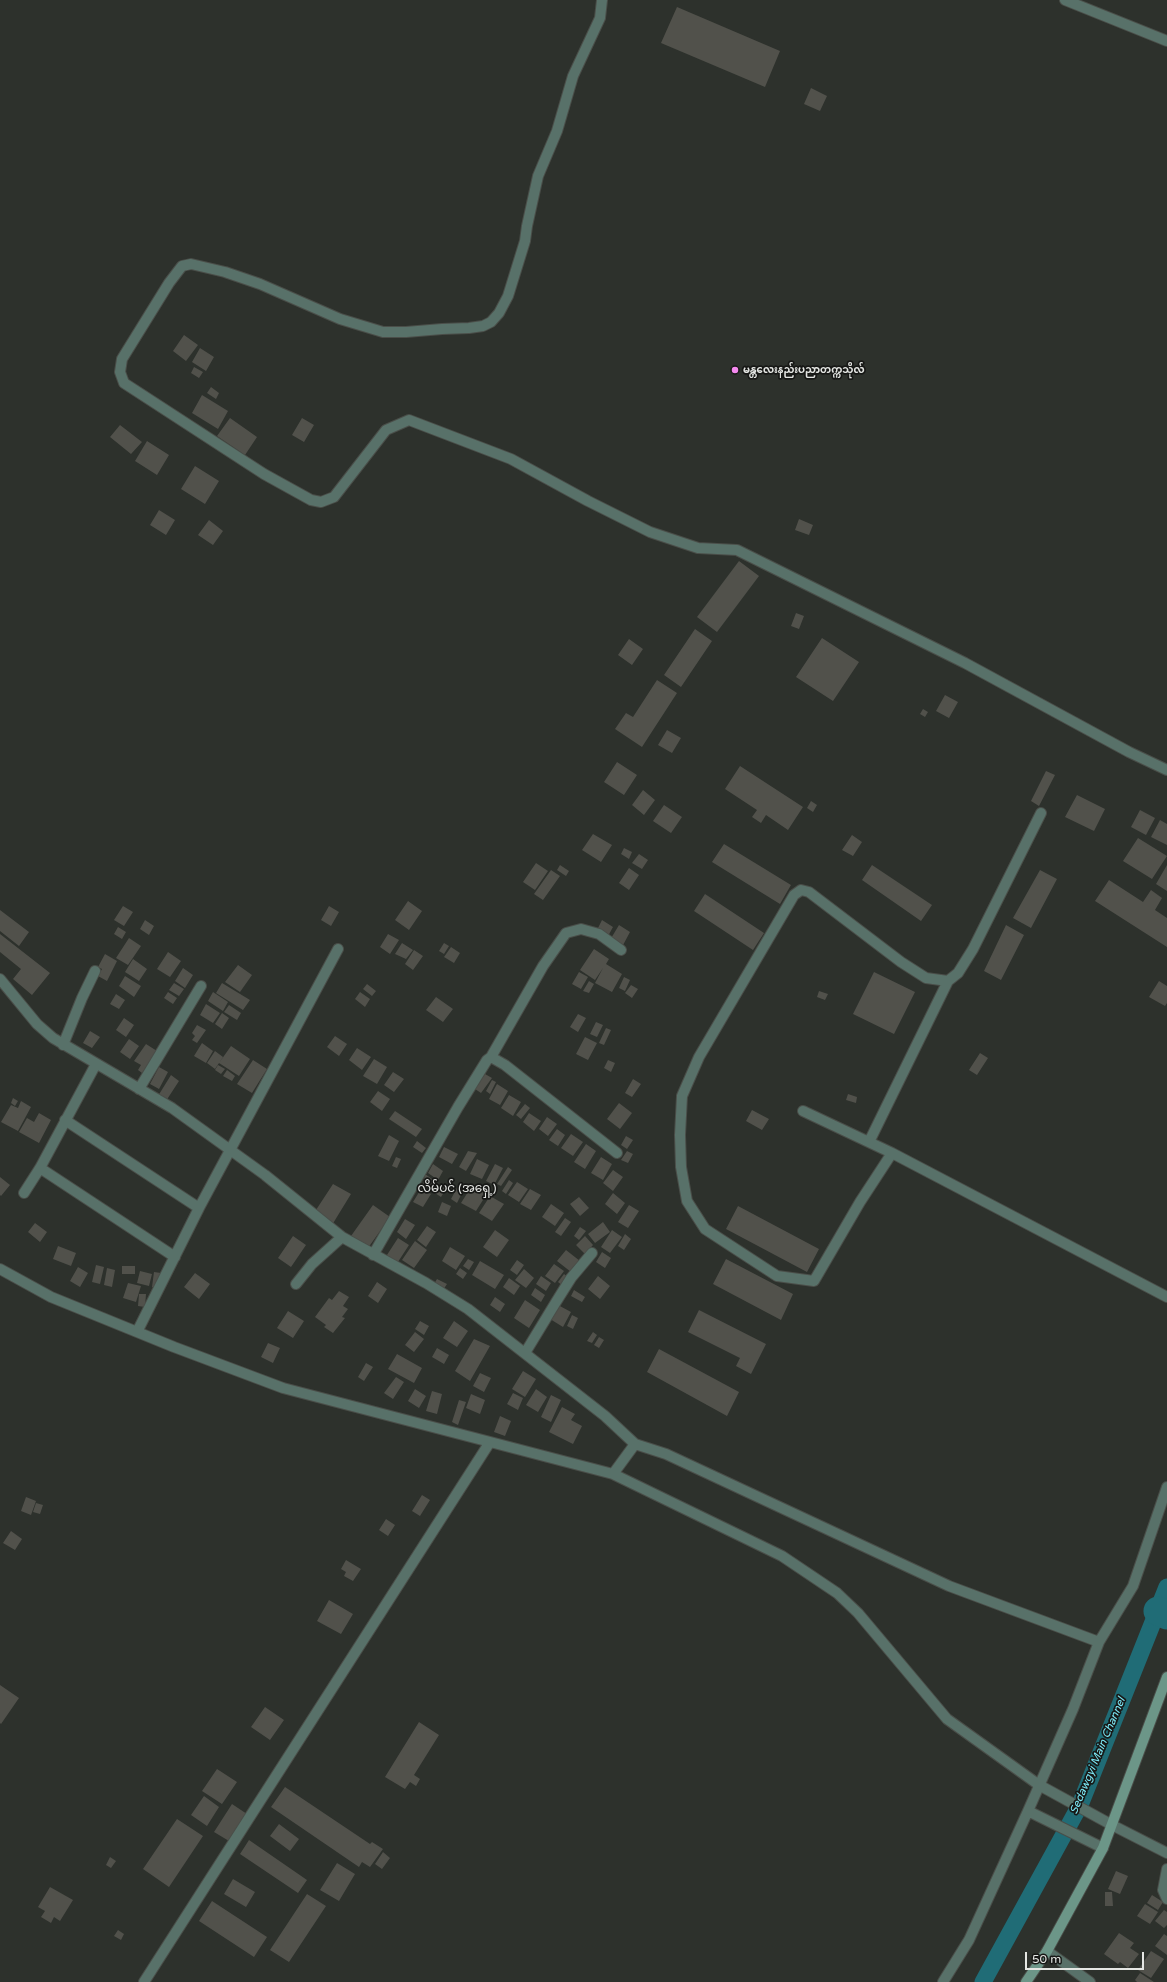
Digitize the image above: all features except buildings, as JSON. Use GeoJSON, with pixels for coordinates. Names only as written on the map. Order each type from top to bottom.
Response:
{"type":"FeatureCollection","features":[{"type":"Feature","properties":{"kind":"street"},"geometry":{"type":"LineString","coordinates":[[602,0],[600,18],[573,76],[557,131],[538,176],[525,241],[508,296],[499,313],[491,322],[483,326],[469,328],[383,332],[340,319],[246,279],[211,268],[191,264],[182,266],[169,283],[122,359],[120,372],[124,383],[264,474],[311,500],[321,502],[334,497],[386,430],[409,420],[510,459],[650,532],[698,548],[737,550],[966,663],[1129,752],[1167,770]]}},
{"type":"Feature","properties":{"kind":"street"},"geometry":{"type":"LineString","coordinates":[[1065,0],[1167,41]]}},
{"type":"Feature","properties":{"kind":"street"},"geometry":{"type":"LineString","coordinates":[[869,1142],[948,982],[958,973],[972,949],[1041,813]]}},
{"type":"Feature","properties":{"kind":"street"},"geometry":{"type":"LineString","coordinates":[[892,1153],[860,1202],[814,1281],[777,1276],[705,1229],[686,1201],[681,1161],[682,1096],[699,1057],[721,1018],[794,895],[801,890],[809,892],[901,962],[926,978],[948,982]]}},
{"type":"Feature","properties":{"kind":"street"},"geometry":{"type":"LineString","coordinates":[[373,1255],[458,1107],[487,1060],[491,1057],[543,966],[566,933],[581,929],[599,934],[621,950]]}},
{"type":"Feature","properties":{"kind":"street"},"geometry":{"type":"LineString","coordinates":[[137,1332],[199,1208],[230,1149],[276,1068],[338,949]]}},
{"type":"Feature","properties":{"kind":"street"},"geometry":{"type":"LineString","coordinates":[[63,1045],[82,998],[95,972]]}},
{"type":"Feature","properties":{"kind":"street"},"geometry":{"type":"LineString","coordinates":[[0,979],[37,1024],[53,1038],[172,1108],[230,1149],[342,1237],[426,1283],[462,1306],[526,1353],[605,1416],[636,1444],[666,1454],[949,1586],[1099,1642]]}},
{"type":"Feature","properties":{"kind":"street"},"geometry":{"type":"LineString","coordinates":[[139,1089],[201,986]]}},
{"type":"Feature","properties":{"kind":"street"},"geometry":{"type":"LineString","coordinates":[[491,1057],[505,1065],[617,1153]]}},
{"type":"Feature","properties":{"kind":"street"},"geometry":{"type":"LineString","coordinates":[[24,1193],[40,1168],[96,1064]]}},
{"type":"Feature","properties":{"kind":"street"},"geometry":{"type":"LineString","coordinates":[[803,1111],[892,1153],[1167,1297]]}},
{"type":"Feature","properties":{"kind":"street"},"geometry":{"type":"LineString","coordinates":[[65,1120],[199,1208]]}},
{"type":"Feature","properties":{"kind":"street"},"geometry":{"type":"LineString","coordinates":[[40,1168],[175,1257]]}},
{"type":"Feature","properties":{"kind":"street"},"geometry":{"type":"LineString","coordinates":[[296,1284],[312,1264],[342,1237]]}},
{"type":"Feature","properties":{"kind":"street"},"geometry":{"type":"LineString","coordinates":[[526,1353],[571,1278],[592,1253]]}},
{"type":"Feature","properties":{"kind":"street"},"geometry":{"type":"LineString","coordinates":[[0,1269],[51,1298],[283,1388],[613,1474],[782,1556],[837,1593],[858,1614],[947,1719],[1039,1785],[1167,1853]]}},
{"type":"Feature","properties":{"kind":"street"},"geometry":{"type":"LineString","coordinates":[[144,1982],[490,1442]]}},
{"type":"Feature","properties":{"kind":"street"},"geometry":{"type":"LineString","coordinates":[[613,1474],[636,1444]]}},
{"type":"Feature","properties":{"kind":"street"},"geometry":{"type":"LineString","coordinates":[[943,1982],[969,1940],[1073,1709],[1099,1642],[1137,1576],[1167,1487]]}},
{"type":"Feature","properties":{"kind":"street"},"geometry":{"type":"LineString","coordinates":[[1026,1982],[1046,1951],[1103,1848],[1167,1678]]}},
{"type":"Feature","properties":{"kind":"street"},"geometry":{"type":"LineString","coordinates":[[1028,1811],[1082,1839],[1103,1848]]}},
{"type":"Feature","properties":{"kind":"street"},"geometry":{"type":"LineString","coordinates":[[1167,1869],[1163,1890],[1167,1898]]}},
{"type":"Feature","properties":{"kind":"street"},"geometry":{"type":"LineString","coordinates":[[1046,1951],[1090,1982]]}},
{"type":"Feature","properties":{"kind":"waterway","name":"Sedawgyi Main Channel"},"geometry":{"type":"LineString","coordinates":[[983,1982],[1080,1805],[1167,1587]]}},
{"type":"Feature","properties":{"kind":"waterway"},"geometry":{"type":"LineString","coordinates":[[1158,1611],[1167,1615]]}},
{"type":"Feature","properties":{"kind":"place","name":"မန္တလေးနည်းပညာတက္ကသိုလ်"},"geometry":{"type":"Point","coordinates":[735,370]}},
{"type":"Feature","properties":{"kind":"district","name":"လိမ်ပင် (အရှေ့)"},"geometry":{"type":"Point","coordinates":[457,1189]}}]}
